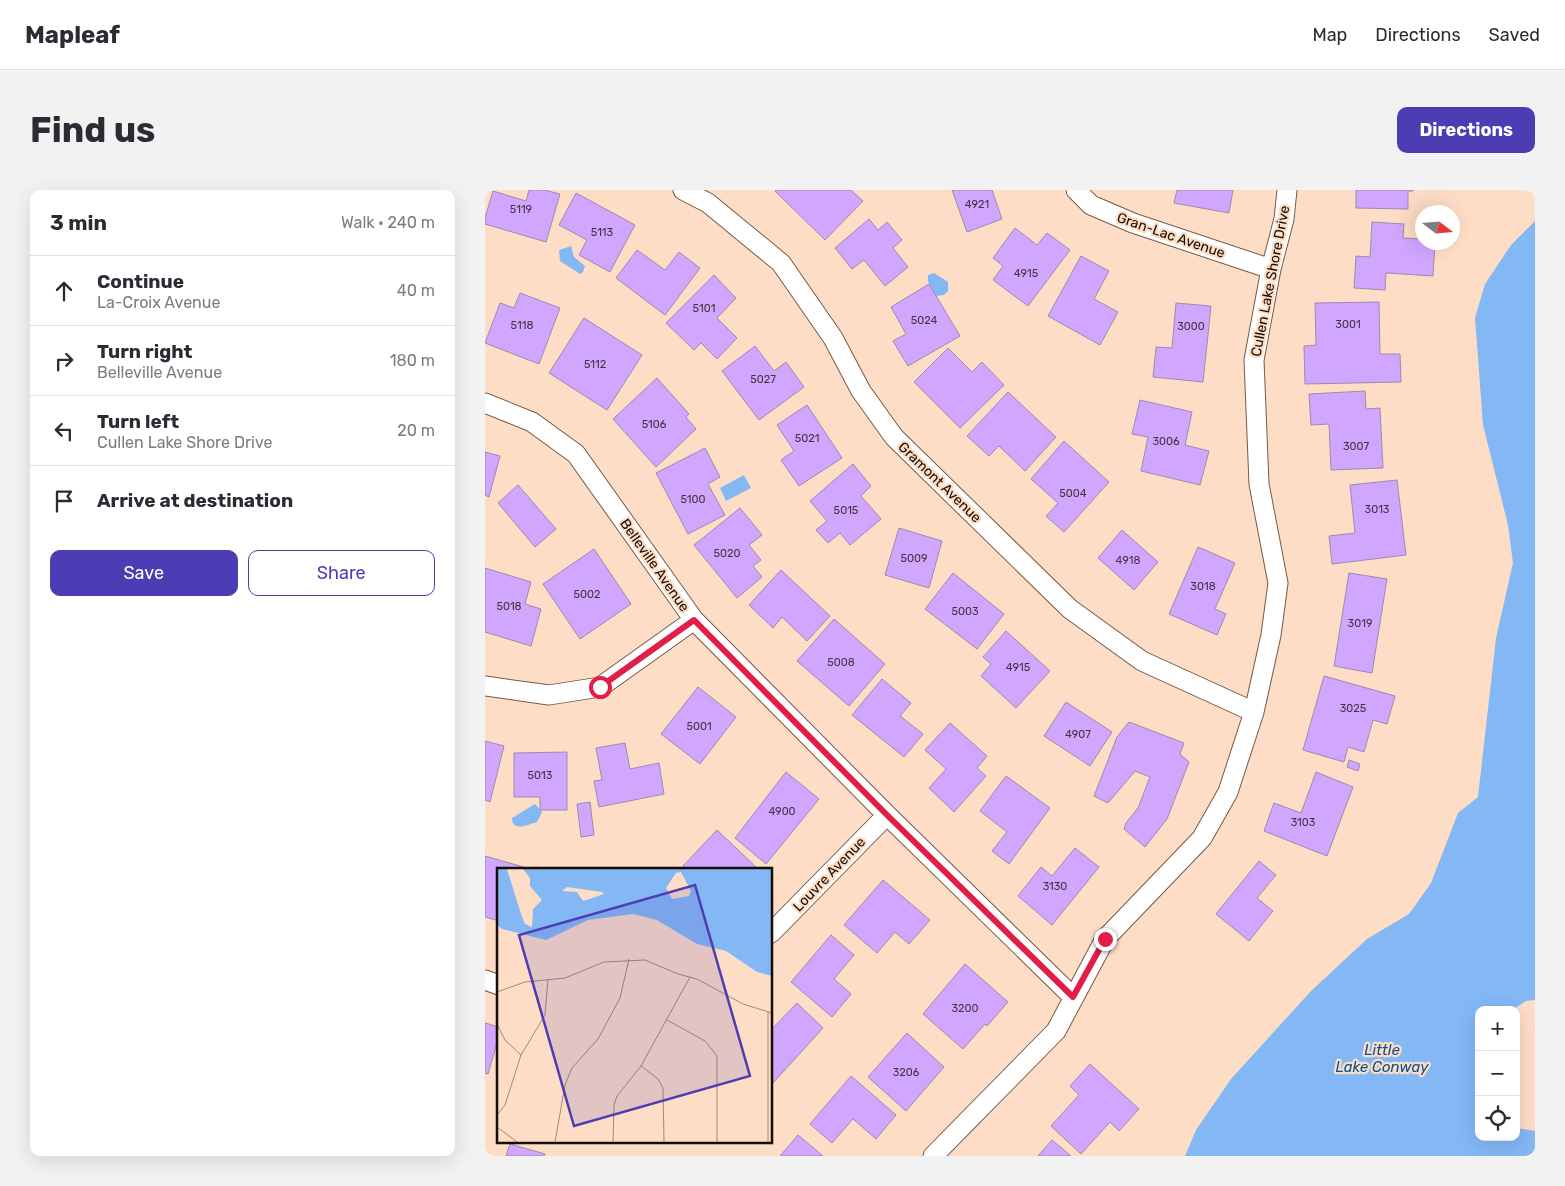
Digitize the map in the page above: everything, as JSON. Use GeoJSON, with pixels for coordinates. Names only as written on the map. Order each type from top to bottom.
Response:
{"type":"FeatureCollection","features":[{"type":"Feature","properties":{"kind":"street","name":"Gramont Avenue"},"geometry":{"type":"LineString","coordinates":[[683,190],[708,203],[781,264],[833,338],[861,391],[894,436],[1069,609],[1142,661],[1254,712]]}},
{"type":"Feature","properties":{"kind":"street","name":"Gran-Lac Avenue"},"geometry":{"type":"LineString","coordinates":[[1076,190],[1091,205],[1133,223],[1271,269]]}},
{"type":"Feature","properties":{"kind":"street","name":"Cullen Lake Shore Drive"},"geometry":{"type":"LineString","coordinates":[[933,1156],[1055,1031],[1105,939],[1202,838],[1227,792],[1254,712],[1271,635],[1278,583],[1259,484],[1254,360],[1271,269],[1284,219],[1287,190]]}},
{"type":"Feature","properties":{"kind":"street","name":"Belleville Avenue"},"geometry":{"type":"LineString","coordinates":[[485,403],[532,422],[576,454],[694,620],[887,815],[1073,997]]}},
{"type":"Feature","properties":{"kind":"street"},"geometry":{"type":"LineString","coordinates":[[485,686],[549,695],[600,687],[694,620]]}},
{"type":"Feature","properties":{"kind":"street","name":"Louvre Avenue"},"geometry":{"type":"LineString","coordinates":[[773,931],[887,815]]}},
{"type":"Feature","properties":{"kind":"street"},"geometry":{"type":"LineString","coordinates":[[485,980],[497,984]]}},
{"type":"Feature","properties":{"kind":"water","name":"Little Lake Conway"},"geometry":{"type":"Polygon","coordinates":[[[1535,221],[1535,1000],[1526,1001],[1518,1006],[1475,1006],[1475,1141],[1520,1141],[1520,1129],[1535,1131],[1535,1156],[1185,1156],[1196,1130],[1231,1079],[1311,991],[1367,939],[1409,914],[1431,883],[1458,813],[1478,797],[1496,638],[1513,563],[1508,525],[1483,425],[1475,318],[1485,284],[1511,245],[1535,221]]]}},
{"type":"Feature","properties":{"kind":"water"},"geometry":{"type":"Polygon","coordinates":[[[571,246],[574,257],[585,266],[580,274],[560,261],[559,250],[571,246]]]}},
{"type":"Feature","properties":{"kind":"water"},"geometry":{"type":"Polygon","coordinates":[[[934,273],[948,282],[948,291],[944,295],[935,296],[928,281],[928,275],[934,273]]]}},
{"type":"Feature","properties":{"kind":"water"},"geometry":{"type":"Polygon","coordinates":[[[744,475],[751,488],[726,501],[720,488],[744,475]]]}},
{"type":"Feature","properties":{"kind":"water"},"geometry":{"type":"Polygon","coordinates":[[[535,804],[542,812],[537,822],[529,825],[515,825],[512,818],[535,804]]]}},
{"type":"Feature","properties":{"kind":"building"},"geometry":{"type":"Polygon","coordinates":[[[529,190],[544,190],[560,194],[546,242],[485,224],[493,191],[526,201],[529,190]]]}},
{"type":"Feature","properties":{"kind":"building"},"geometry":{"type":"Polygon","coordinates":[[[776,190],[851,190],[863,201],[825,240],[776,190]]]}},
{"type":"Feature","properties":{"kind":"building"},"geometry":{"type":"Polygon","coordinates":[[[952,190],[992,190],[1002,219],[967,232],[952,190]]]}},
{"type":"Feature","properties":{"kind":"building"},"geometry":{"type":"Polygon","coordinates":[[[1177,190],[1233,190],[1229,213],[1174,203],[1177,190]]]}},
{"type":"Feature","properties":{"kind":"building"},"geometry":{"type":"Polygon","coordinates":[[[1356,190],[1413,191],[1408,191],[1408,209],[1356,208],[1356,190]]]}},
{"type":"Feature","properties":{"kind":"building"},"geometry":{"type":"Polygon","coordinates":[[[576,193],[635,225],[610,272],[579,255],[587,240],[559,225],[576,193]]]}},
{"type":"Feature","properties":{"kind":"building"},"geometry":{"type":"Polygon","coordinates":[[[869,219],[878,230],[887,222],[902,240],[893,248],[908,267],[885,286],[864,260],[852,269],[835,248],[869,219]]]}},
{"type":"Feature","properties":{"kind":"building"},"geometry":{"type":"Polygon","coordinates":[[[1372,222],[1404,224],[1403,238],[1415,239],[1415,250],[1435,250],[1433,276],[1386,273],[1385,290],[1354,288],[1356,256],[1370,257],[1372,222]]]}},
{"type":"Feature","properties":{"kind":"building"},"geometry":{"type":"Polygon","coordinates":[[[1015,228],[1037,245],[1047,233],[1070,250],[1028,306],[993,280],[1003,266],[993,258],[1015,228]]]}},
{"type":"Feature","properties":{"kind":"building"},"geometry":{"type":"Polygon","coordinates":[[[637,250],[665,270],[679,252],[700,268],[665,315],[616,278],[637,250]]]}},
{"type":"Feature","properties":{"kind":"building"},"geometry":{"type":"Polygon","coordinates":[[[1081,256],[1109,271],[1094,299],[1118,312],[1100,345],[1048,316],[1081,256]]]}},
{"type":"Feature","properties":{"kind":"building"},"geometry":{"type":"Polygon","coordinates":[[[714,275],[736,298],[717,318],[737,338],[717,359],[701,343],[694,350],[666,323],[714,275]]]}},
{"type":"Feature","properties":{"kind":"building"},"geometry":{"type":"Polygon","coordinates":[[[929,284],[960,336],[908,366],[893,341],[906,334],[891,307],[929,284]]]}},
{"type":"Feature","properties":{"kind":"building"},"geometry":{"type":"Polygon","coordinates":[[[520,293],[560,308],[539,364],[485,343],[500,303],[514,308],[520,293]]]}},
{"type":"Feature","properties":{"kind":"building"},"geometry":{"type":"Polygon","coordinates":[[[1379,302],[1380,354],[1400,354],[1401,382],[1305,384],[1304,346],[1316,345],[1315,303],[1379,302]]]}},
{"type":"Feature","properties":{"kind":"building"},"geometry":{"type":"Polygon","coordinates":[[[1176,303],[1211,306],[1203,382],[1153,377],[1156,347],[1172,348],[1176,303]]]}},
{"type":"Feature","properties":{"kind":"building"},"geometry":{"type":"Polygon","coordinates":[[[584,318],[642,355],[607,410],[549,373],[584,318]]]}},
{"type":"Feature","properties":{"kind":"building"},"geometry":{"type":"Polygon","coordinates":[[[755,346],[774,371],[786,362],[804,387],[759,420],[722,371],[755,346]]]}},
{"type":"Feature","properties":{"kind":"building"},"geometry":{"type":"Polygon","coordinates":[[[948,348],[972,372],[982,362],[1004,385],[960,428],[914,382],[948,348]]]}},
{"type":"Feature","properties":{"kind":"building"},"geometry":{"type":"Polygon","coordinates":[[[657,378],[689,414],[686,417],[696,429],[656,467],[613,419],[657,378]]]}},
{"type":"Feature","properties":{"kind":"building"},"geometry":{"type":"Polygon","coordinates":[[[1365,391],[1366,409],[1380,408],[1383,468],[1331,470],[1329,424],[1311,425],[1309,394],[1365,391]]]}},
{"type":"Feature","properties":{"kind":"building"},"geometry":{"type":"Polygon","coordinates":[[[1008,392],[1056,437],[1025,471],[999,446],[989,456],[967,436],[1008,392]]]}},
{"type":"Feature","properties":{"kind":"building"},"geometry":{"type":"Polygon","coordinates":[[[1140,400],[1192,412],[1185,445],[1209,451],[1200,485],[1141,471],[1148,437],[1132,434],[1140,400]]]}},
{"type":"Feature","properties":{"kind":"building"},"geometry":{"type":"Polygon","coordinates":[[[807,405],[842,458],[799,486],[781,460],[794,451],[777,425],[807,405]]]}},
{"type":"Feature","properties":{"kind":"building"},"geometry":{"type":"Polygon","coordinates":[[[1064,441],[1109,482],[1064,532],[1046,516],[1058,503],[1031,479],[1064,441]]]}},
{"type":"Feature","properties":{"kind":"building"},"geometry":{"type":"Polygon","coordinates":[[[705,448],[720,477],[708,484],[725,515],[688,534],[656,473],[705,448]]]}},
{"type":"Feature","properties":{"kind":"building"},"geometry":{"type":"Polygon","coordinates":[[[485,452],[500,456],[489,497],[485,495],[485,452]]]}},
{"type":"Feature","properties":{"kind":"building"},"geometry":{"type":"Polygon","coordinates":[[[853,464],[871,486],[861,496],[881,519],[850,545],[840,533],[828,543],[816,530],[827,521],[810,501],[853,464]]]}},
{"type":"Feature","properties":{"kind":"building"},"geometry":{"type":"Polygon","coordinates":[[[1397,480],[1406,555],[1332,564],[1329,536],[1355,533],[1350,485],[1397,480]]]}},
{"type":"Feature","properties":{"kind":"building"},"geometry":{"type":"Polygon","coordinates":[[[518,485],[556,529],[535,547],[498,503],[518,485]]]}},
{"type":"Feature","properties":{"kind":"building"},"geometry":{"type":"Polygon","coordinates":[[[740,508],[762,535],[749,545],[761,560],[753,566],[762,577],[737,598],[694,545],[740,508]]]}},
{"type":"Feature","properties":{"kind":"building"},"geometry":{"type":"Polygon","coordinates":[[[899,528],[942,541],[929,588],[885,575],[899,528]]]}},
{"type":"Feature","properties":{"kind":"building"},"geometry":{"type":"Polygon","coordinates":[[[1122,530],[1158,562],[1134,590],[1098,558],[1122,530]]]}},
{"type":"Feature","properties":{"kind":"building"},"geometry":{"type":"Polygon","coordinates":[[[1198,547],[1235,563],[1215,609],[1226,614],[1217,635],[1169,614],[1198,547]]]}},
{"type":"Feature","properties":{"kind":"building"},"geometry":{"type":"Polygon","coordinates":[[[594,549],[631,604],[580,639],[543,584],[594,549]]]}},
{"type":"Feature","properties":{"kind":"building"},"geometry":{"type":"Polygon","coordinates":[[[485,568],[531,582],[525,604],[541,609],[531,646],[485,632],[485,568]]]}},
{"type":"Feature","properties":{"kind":"building"},"geometry":{"type":"Polygon","coordinates":[[[781,570],[830,616],[807,641],[782,617],[773,628],[749,605],[781,570]]]}},
{"type":"Feature","properties":{"kind":"building"},"geometry":{"type":"Polygon","coordinates":[[[953,573],[1004,614],[977,649],[925,609],[953,573]]]}},
{"type":"Feature","properties":{"kind":"building"},"geometry":{"type":"Polygon","coordinates":[[[1349,573],[1387,579],[1372,673],[1334,666],[1349,573]]]}},
{"type":"Feature","properties":{"kind":"building"},"geometry":{"type":"Polygon","coordinates":[[[834,619],[885,664],[849,706],[797,661],[834,619]]]}},
{"type":"Feature","properties":{"kind":"building"},"geometry":{"type":"Polygon","coordinates":[[[1006,631],[1050,671],[1016,708],[981,676],[991,664],[983,657],[1006,631]]]}},
{"type":"Feature","properties":{"kind":"building"},"geometry":{"type":"Polygon","coordinates":[[[1324,676],[1395,696],[1387,724],[1373,720],[1364,752],[1348,747],[1344,762],[1303,750],[1324,676]]]}},
{"type":"Feature","properties":{"kind":"building"},"geometry":{"type":"Polygon","coordinates":[[[882,679],[911,703],[900,716],[923,734],[904,757],[852,715],[882,679]]]}},
{"type":"Feature","properties":{"kind":"building"},"geometry":{"type":"Polygon","coordinates":[[[698,687],[736,717],[700,764],[661,734],[698,687]]]}},
{"type":"Feature","properties":{"kind":"building"},"geometry":{"type":"Polygon","coordinates":[[[1066,702],[1112,732],[1090,766],[1044,736],[1066,702]]]}},
{"type":"Feature","properties":{"kind":"building"},"geometry":{"type":"Polygon","coordinates":[[[1129,722],[1184,743],[1180,754],[1189,762],[1167,819],[1145,847],[1124,829],[1126,823],[1138,808],[1150,777],[1135,771],[1108,803],[1094,796],[1117,737],[1129,722]]]}},
{"type":"Feature","properties":{"kind":"building"},"geometry":{"type":"Polygon","coordinates":[[[950,723],[987,756],[977,768],[986,776],[954,812],[929,788],[946,769],[925,750],[950,723]]]}},
{"type":"Feature","properties":{"kind":"building"},"geometry":{"type":"Polygon","coordinates":[[[485,741],[504,746],[490,802],[485,800],[485,741]]]}},
{"type":"Feature","properties":{"kind":"building"},"geometry":{"type":"Polygon","coordinates":[[[625,743],[630,769],[659,763],[664,794],[599,807],[594,781],[602,780],[596,748],[625,743]]]}},
{"type":"Feature","properties":{"kind":"building"},"geometry":{"type":"Polygon","coordinates":[[[567,752],[567,810],[540,810],[540,797],[514,797],[514,753],[567,752]]]}},
{"type":"Feature","properties":{"kind":"building"},"geometry":{"type":"Polygon","coordinates":[[[1349,760],[1360,764],[1358,771],[1347,767],[1349,760]]]}},
{"type":"Feature","properties":{"kind":"building"},"geometry":{"type":"Polygon","coordinates":[[[786,772],[819,799],[766,864],[735,838],[786,772]]]}},
{"type":"Feature","properties":{"kind":"building"},"geometry":{"type":"Polygon","coordinates":[[[1316,772],[1353,787],[1327,856],[1264,831],[1274,803],[1301,813],[1316,772]]]}},
{"type":"Feature","properties":{"kind":"building"},"geometry":{"type":"Polygon","coordinates":[[[1006,776],[1050,808],[1009,864],[992,851],[1007,832],[980,811],[1006,776]]]}},
{"type":"Feature","properties":{"kind":"building"},"geometry":{"type":"Polygon","coordinates":[[[590,802],[594,835],[581,837],[577,804],[590,802]]]}},
{"type":"Feature","properties":{"kind":"building"},"geometry":{"type":"Polygon","coordinates":[[[717,830],[756,867],[685,868],[683,866],[717,830]]]}},
{"type":"Feature","properties":{"kind":"building"},"geometry":{"type":"Polygon","coordinates":[[[1075,848],[1099,867],[1052,925],[1018,896],[1041,867],[1052,876],[1075,848]]]}},
{"type":"Feature","properties":{"kind":"building"},"geometry":{"type":"Polygon","coordinates":[[[485,856],[527,868],[497,868],[497,920],[485,917],[485,856]]]}},
{"type":"Feature","properties":{"kind":"building"},"geometry":{"type":"Polygon","coordinates":[[[1259,861],[1276,875],[1257,898],[1273,911],[1249,941],[1216,914],[1259,861]]]}},
{"type":"Feature","properties":{"kind":"building"},"geometry":{"type":"Polygon","coordinates":[[[883,880],[930,920],[909,944],[895,932],[877,953],[844,925],[883,880]]]}},
{"type":"Feature","properties":{"kind":"building"},"geometry":{"type":"Polygon","coordinates":[[[831,935],[854,955],[834,979],[851,994],[832,1017],[791,982],[831,935]]]}},
{"type":"Feature","properties":{"kind":"building"},"geometry":{"type":"Polygon","coordinates":[[[965,964],[1008,1002],[963,1049],[923,1014],[965,964]]]}},
{"type":"Feature","properties":{"kind":"building"},"geometry":{"type":"Polygon","coordinates":[[[797,1003],[823,1028],[773,1083],[773,1028],[797,1003]]]}},
{"type":"Feature","properties":{"kind":"building"},"geometry":{"type":"Polygon","coordinates":[[[485,1023],[497,1026],[497,1043],[488,1074],[485,1073],[485,1023]]]}},
{"type":"Feature","properties":{"kind":"building"},"geometry":{"type":"Polygon","coordinates":[[[907,1033],[944,1067],[906,1111],[868,1077],[907,1033]]]}},
{"type":"Feature","properties":{"kind":"building"},"geometry":{"type":"Polygon","coordinates":[[[1090,1064],[1139,1109],[1119,1131],[1110,1122],[1081,1154],[1051,1126],[1079,1095],[1070,1086],[1090,1064]]]}},
{"type":"Feature","properties":{"kind":"building"},"geometry":{"type":"Polygon","coordinates":[[[851,1076],[896,1115],[876,1139],[853,1119],[832,1143],[810,1124],[851,1076]]]}},
{"type":"Feature","properties":{"kind":"building"},"geometry":{"type":"Polygon","coordinates":[[[798,1135],[823,1156],[780,1156],[798,1135]]]}},
{"type":"Feature","properties":{"kind":"building"},"geometry":{"type":"Polygon","coordinates":[[[1052,1140],[1071,1156],[1038,1156],[1052,1140]]]}},
{"type":"Feature","properties":{"kind":"building"},"geometry":{"type":"Polygon","coordinates":[[[510,1144],[545,1154],[544,1156],[506,1156],[510,1144]]]}},
{"type":"Feature","properties":{"kind":"route"},"geometry":{"type":"LineString","coordinates":[[600,687],[694,620],[887,815],[1073,997],[1105,939]]}}]}
